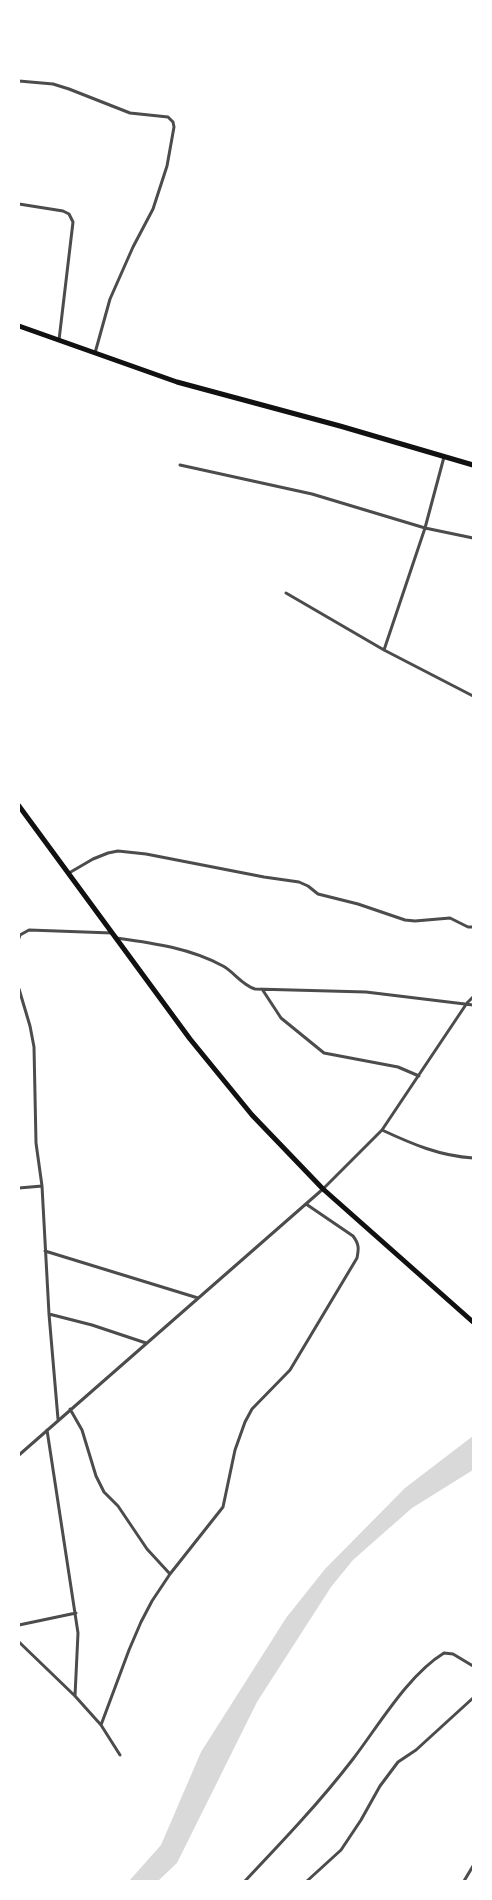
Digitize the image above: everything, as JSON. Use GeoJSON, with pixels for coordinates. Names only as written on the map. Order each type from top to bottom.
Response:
{"type":"FeatureCollection","features":[{"type":"Feature","properties":{"kind":"main road"},"geometry":{"type":"LineString","coordinates":[[19,326],[194,387],[340,426],[473,465]]}},
{"type":"Feature","properties":{"kind":"main road"},"geometry":{"type":"LineString","coordinates":[[19,806],[190,1040],[252,1115],[323,1189],[473,1322]]}},
{"type":"Feature","properties":{"kind":"street"},"geometry":{"type":"LineString","coordinates":[[19,80],[53,84],[130,113],[168,117],[173,122],[174,128],[167,166],[153,209],[132,247],[110,299],[95,352]]}},
{"type":"Feature","properties":{"kind":"street"},"geometry":{"type":"LineString","coordinates":[[19,204],[63,211],[69,214],[73,222],[59,340]]}},
{"type":"Feature","properties":{"kind":"street"},"geometry":{"type":"LineString","coordinates":[[384,650],[425,528],[444,457]]}},
{"type":"Feature","properties":{"kind":"street"},"geometry":{"type":"LineString","coordinates":[[180,464],[312,494],[425,528],[473,538]]}},
{"type":"Feature","properties":{"kind":"street"},"geometry":{"type":"LineString","coordinates":[[286,593],[384,650],[473,696]]}},
{"type":"Feature","properties":{"kind":"street"},"geometry":{"type":"LineString","coordinates":[[68,874],[108,852],[118,851],[146,854],[299,882],[318,894],[358,904],[405,920],[415,922],[450,918],[473,928]]}},
{"type":"Feature","properties":{"kind":"street"},"geometry":{"type":"LineString","coordinates":[[19,938],[20,935],[29,930],[115,936],[154,943],[193,953],[224,966],[251,988],[351,991],[473,1004]]}},
{"type":"Feature","properties":{"kind":"street"},"geometry":{"type":"LineString","coordinates":[[19,989],[34,1047],[36,1143],[42,1186],[49,1314],[58,1420]]}},
{"type":"Feature","properties":{"kind":"street"},"geometry":{"type":"LineString","coordinates":[[262,989],[281,1018],[324,1053],[398,1067],[419,1076]]}},
{"type":"Feature","properties":{"kind":"street"},"geometry":{"type":"LineString","coordinates":[[19,1456],[70,1409],[323,1189],[382,1130],[467,1003],[473,997]]}},
{"type":"Feature","properties":{"kind":"street"},"geometry":{"type":"LineString","coordinates":[[382,1130],[420,1148],[445,1155],[473,1158]]}},
{"type":"Feature","properties":{"kind":"street"},"geometry":{"type":"LineString","coordinates":[[19,1188],[42,1186]]}},
{"type":"Feature","properties":{"kind":"street"},"geometry":{"type":"LineString","coordinates":[[101,1725],[115,1684],[141,1622],[170,1574],[223,1507],[235,1450],[252,1409],[290,1370],[357,1258],[358,1243],[353,1236],[306,1204]]}},
{"type":"Feature","properties":{"kind":"street"},"geometry":{"type":"LineString","coordinates":[[45,1251],[198,1298]]}},
{"type":"Feature","properties":{"kind":"street"},"geometry":{"type":"LineString","coordinates":[[49,1314],[92,1325],[146,1344]]}},
{"type":"Feature","properties":{"kind":"street"},"geometry":{"type":"LineString","coordinates":[[70,1409],[82,1430],[96,1476],[104,1492],[118,1506],[146,1550],[170,1574]]}},
{"type":"Feature","properties":{"kind":"street"},"geometry":{"type":"LineString","coordinates":[[47,1430],[76,1613],[78,1633],[75,1696]]}},
{"type":"Feature","properties":{"kind":"street"},"geometry":{"type":"LineString","coordinates":[[19,1624],[76,1613]]}},
{"type":"Feature","properties":{"kind":"street"},"geometry":{"type":"LineString","coordinates":[[19,1642],[75,1696],[101,1725],[120,1755]]}},
{"type":"Feature","properties":{"kind":"street"},"geometry":{"type":"LineString","coordinates":[[244,1881],[317,1803],[352,1760],[397,1699],[430,1662],[444,1653],[453,1654],[473,1666]]}},
{"type":"Feature","properties":{"kind":"street"},"geometry":{"type":"LineString","coordinates":[[307,1881],[345,1845],[380,1786],[398,1762],[416,1750],[473,1698]]}},
{"type":"Feature","properties":{"kind":"street"},"geometry":{"type":"LineString","coordinates":[[464,1881],[473,1866]]}},
{"type":"Feature","properties":{"kind":"shaded area"},"geometry":{"type":"Polygon","coordinates":[[[473,1436],[473,1470],[412,1508],[353,1560],[331,1587],[257,1702],[177,1863],[158,1881],[129,1881],[161,1845],[201,1752],[286,1618],[325,1569],[405,1488],[473,1436]]]}}]}
